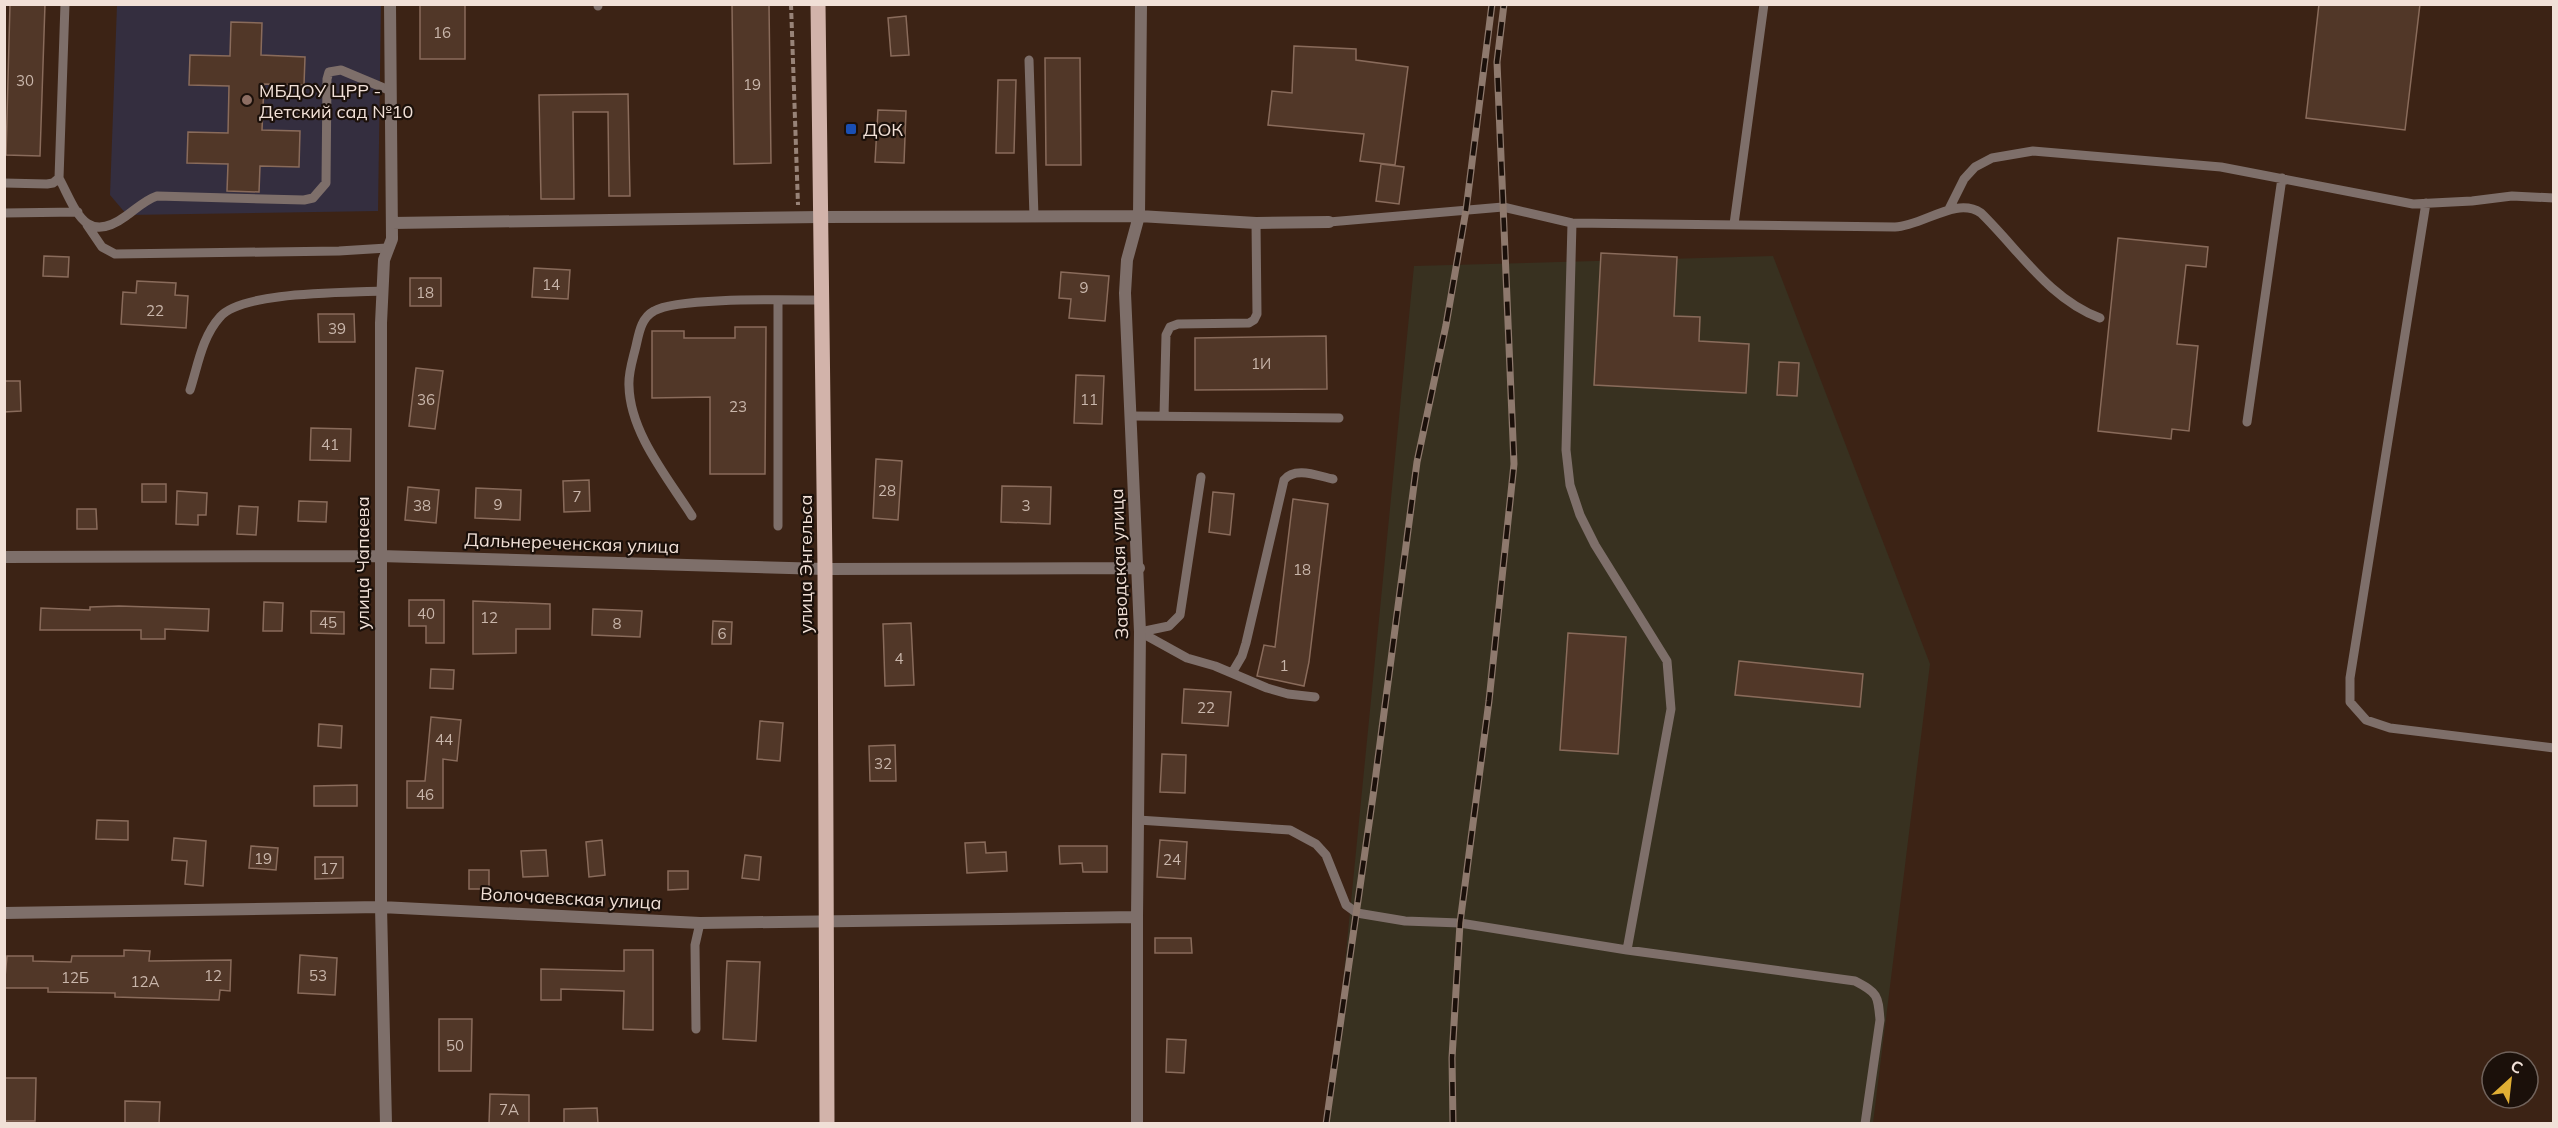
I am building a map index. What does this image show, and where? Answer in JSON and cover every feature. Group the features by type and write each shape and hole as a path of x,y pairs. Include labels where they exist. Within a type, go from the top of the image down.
{"main road":[{"name":"улица Энгельса","path":"818,4 825,568 827,1124"}],"street":[{"name":"улица Чапаева","path":"386,1124 381,907 380,556 382,291 387,248 392,238 390,4"},
{"name":"Заводская улица","path":"1137,1124 1140,632 1125,278 1127,260 1139,216 1141,4"},
{"path":"392,223 821,217 1139,216 1256,223 1329,222"},
{"name":"Дальнереченская улица","path":"4,557 380,556 825,568 1138,567"},
{"name":"Волочаевская улица","path":"4,913 381,907 700,923 1137,917"}],"lane":[{"path":"64,4 59,178 78,212 102,247 115,254 247,253 387,248"},
{"path":"1734,224 1764,4"},
{"path":"1029,60 1034,217"},
{"path":"87,225 99,229 108,228 157,196 304,200 313,198 326,183 327,79 329,72 341,70 391,91"},
{"path":"1949,209 1964,179 1975,167 1992,158 2033,151 2221,167 2405,202 2472,201 2512,196 2553,198"},
{"path":"4,183 47,184 59,178"},
{"path":"2247,422 2282,178"},
{"path":"2426,203 2350,678 2350,702 2366,720 2390,729 2553,748"},
{"path":"1329,222 1503,207 1572,223 1908,227 1949,209 1966,207 1981,213 2057,294 2082,311 2100,318"},
{"path":"4,213 78,212"},
{"path":"1164,416 1166,335 1170,327 1178,324 1249,323 1257,314 1256,223"},
{"path":"1572,223 1566,450 1570,485 1580,515 1594,545 1667,661 1670,684 1671,709 1627,950"},
{"path":"190,390 210,330 222,315 239,305 263,298 382,291"},
{"path":"692,516 640,431 631,403 628,386 644,319 653,311 664,306 821,300"},
{"path":"778,301 778,526"},
{"path":"1131,416 1340,418"},
{"path":"1232,673 1246,644 1284,480 1289,474 1296,472 1333,479"},
{"path":"1140,632 1169,626 1180,615 1201,477"},
{"path":"1140,632 1176,653 1278,691 1315,697"},
{"path":"1138,820 1290,831 1303,835 1326,855 1346,905 1357,913 1405,921 1460,923 1627,950 1856,981 1874,991 1880,1020 1865,1124"},
{"path":"696,1029 695,945 700,923"}],"path":[{"path":"791,4 799,218"}],"shaded area":[{"name":"МБДОУ ЦРР - Детский сад №10","path":"117,5 381,5 378,211 127,215 110,195"},
{"path":"1773,256 1930,664 1873,1123 1329,1124 1414,266"}],"building":[{"path":"10,4 45,4 40,156 6,155"},
{"path":"420,4 465,4 465,59 420,59"},
{"path":"732,4 769,4 771,163 734,164"},
{"path":"2319,4 2420,4 2405,130 2306,118"},
{"path":"906,16 909,55 891,56 888,18"},
{"path":"231,22 262,23 261,55 305,57 304,85 264,84 262,130 300,131 299,167 260,166 259,192 227,191 228,164 187,163 188,132 228,133 229,86 189,85 190,55 230,56"},
{"path":"1294,46 1356,49 1356,60 1408,67 1395,165 1360,161 1364,134 1268,125 1272,91 1292,93"},
{"path":"1045,58 1080,58 1081,165 1046,165"},
{"path":"998,80 1016,80 1014,153 996,153"},
{"path":"628,94 630,196 609,196 608,112 573,112 574,199 541,199 539,95"},
{"path":"878,110 906,111 904,163 875,162"},
{"path":"1381,164 1404,167 1399,204 1376,201"},
{"path":"2118,238 2208,247 2206,267 2186,265 2177,344 2198,346 2189,431 2172,429 2171,439 2098,431"},
{"path":"1601,253 1677,257 1674,316 1700,317 1699,341 1749,344 1746,393 1594,385"},
{"path":"44,256 69,257 68,277 43,276"},
{"path":"534,268 570,270 568,299 532,297"},
{"path":"1061,272 1109,276 1105,321 1069,318 1071,299 1059,298"},
{"path":"410,278 441,278 441,306 410,306"},
{"path":"137,281 176,283 175,295 188,296 186,328 121,324 123,292 136,293"},
{"path":"318,314 354,314 355,342 319,342"},
{"path":"735,327 766,327 765,474 710,474 710,397 652,398 652,331 684,331 684,338 735,338"},
{"path":"1326,336 1327,389 1195,390 1195,338"},
{"path":"1779,362 1799,363 1797,396 1777,395"},
{"path":"416,368 443,371 435,429 409,426"},
{"path":"1076,375 1104,376 1102,424 1074,423"},
{"path":"4,381 20,381 21,411 4,412"},
{"path":"311,428 351,429 350,461 310,460"},
{"path":"876,459 902,461 898,520 873,518"},
{"path":"589,480 590,511 564,512 563,481"},
{"path":"142,484 166,484 166,502 142,502"},
{"path":"1002,486 1051,487 1050,524 1001,522"},
{"path":"408,487 439,490 436,523 405,520"},
{"path":"476,488 521,490 520,520 475,518"},
{"path":"177,491 207,493 206,515 198,515 198,525 176,524"},
{"path":"1213,492 1234,494 1230,535 1209,532"},
{"path":"1293,499 1328,504 1309,662 1304,686 1257,676 1264,645 1275,647"},
{"path":"299,501 327,502 326,522 298,521"},
{"path":"239,506 258,507 256,535 237,534"},
{"path":"77,509 96,509 97,529 77,529"},
{"path":"409,600 444,600 444,643 426,643 426,626 409,626"},
{"path":"473,601 550,604 550,629 516,629 516,653 473,654"},
{"path":"264,602 283,603 282,631 263,631"},
{"path":"90,607 209,609 208,631 165,629 165,639 141,639 141,630 40,630 41,608 90,610"},
{"path":"593,609 642,611 640,637 592,635"},
{"path":"311,611 344,612 344,634 311,633"},
{"path":"713,621 732,622 731,644 712,644"},
{"path":"911,623 914,685 885,686 883,624"},
{"path":"1568,633 1626,637 1618,754 1560,750"},
{"path":"1739,661 1863,674 1860,707 1735,695"},
{"path":"431,669 454,670 453,689 430,688"},
{"path":"1184,689 1231,692 1228,726 1182,723"},
{"path":"431,717 461,720 457,761 443,759 443,808 407,808 407,781 425,781"},
{"path":"760,721 783,723 780,761 757,759"},
{"path":"319,724 342,726 341,748 318,746"},
{"path":"895,745 896,781 870,781 869,746"},
{"path":"1162,754 1186,755 1185,793 1160,792"},
{"path":"357,785 357,806 314,806 314,786"},
{"path":"97,820 128,821 128,840 96,839"},
{"path":"174,838 206,841 203,886 185,884 187,861 172,860"},
{"path":"602,840 605,875 589,877 586,842"},
{"path":"1160,840 1187,842 1185,879 1157,877"},
{"path":"985,842 986,853 1006,852 1007,871 967,873 965,843"},
{"path":"251,846 278,848 276,870 249,868"},
{"path":"1059,846 1107,846 1107,872 1083,872 1082,863 1060,864"},
{"path":"546,850 548,876 523,877 521,851"},
{"path":"745,855 761,857 759,880 742,878"},
{"path":"315,857 343,857 343,878 315,879"},
{"path":"469,870 489,870 489,889 469,889"},
{"path":"668,871 688,871 688,889 668,890"},
{"path":"1155,938 1191,938 1192,953 1155,953"},
{"path":"124,950 150,951 149,961 231,960 230,991 220,990 219,1000 115,997 115,993 48,992 48,988 4,988 7,956 33,956 33,961 71,962 72,956 124,956"},
{"path":"624,950 653,950 653,1030 623,1029 624,991 561,989 561,1000 541,1000 541,969 624,971"},
{"path":"300,955 337,958 335,995 298,993"},
{"path":"727,961 760,962 756,1041 723,1039"},
{"path":"439,1019 472,1019 471,1071 439,1071"},
{"path":"1167,1039 1186,1040 1184,1073 1166,1072"},
{"path":"4,1078 36,1078 35,1121 4,1121"},
{"path":"490,1094 529,1095 529,1124 489,1124"},
{"path":"125,1101 160,1102 159,1124 125,1124"},
{"path":"597,1108 598,1124 564,1124 564,1109"}],"railway":[{"path":"1326,1124 1374,789 1417,462 1446,325 1466,210 1492,4"},
{"path":"1453,1124 1452,1058 1460,923 1489,701 1514,464 1497,62 1504,4"}],"place":[{"name":"МБДОУ ЦРР - Детский сад №10","path":"247,100"},
{"name":"ДОК","path":"851,129"}]}
